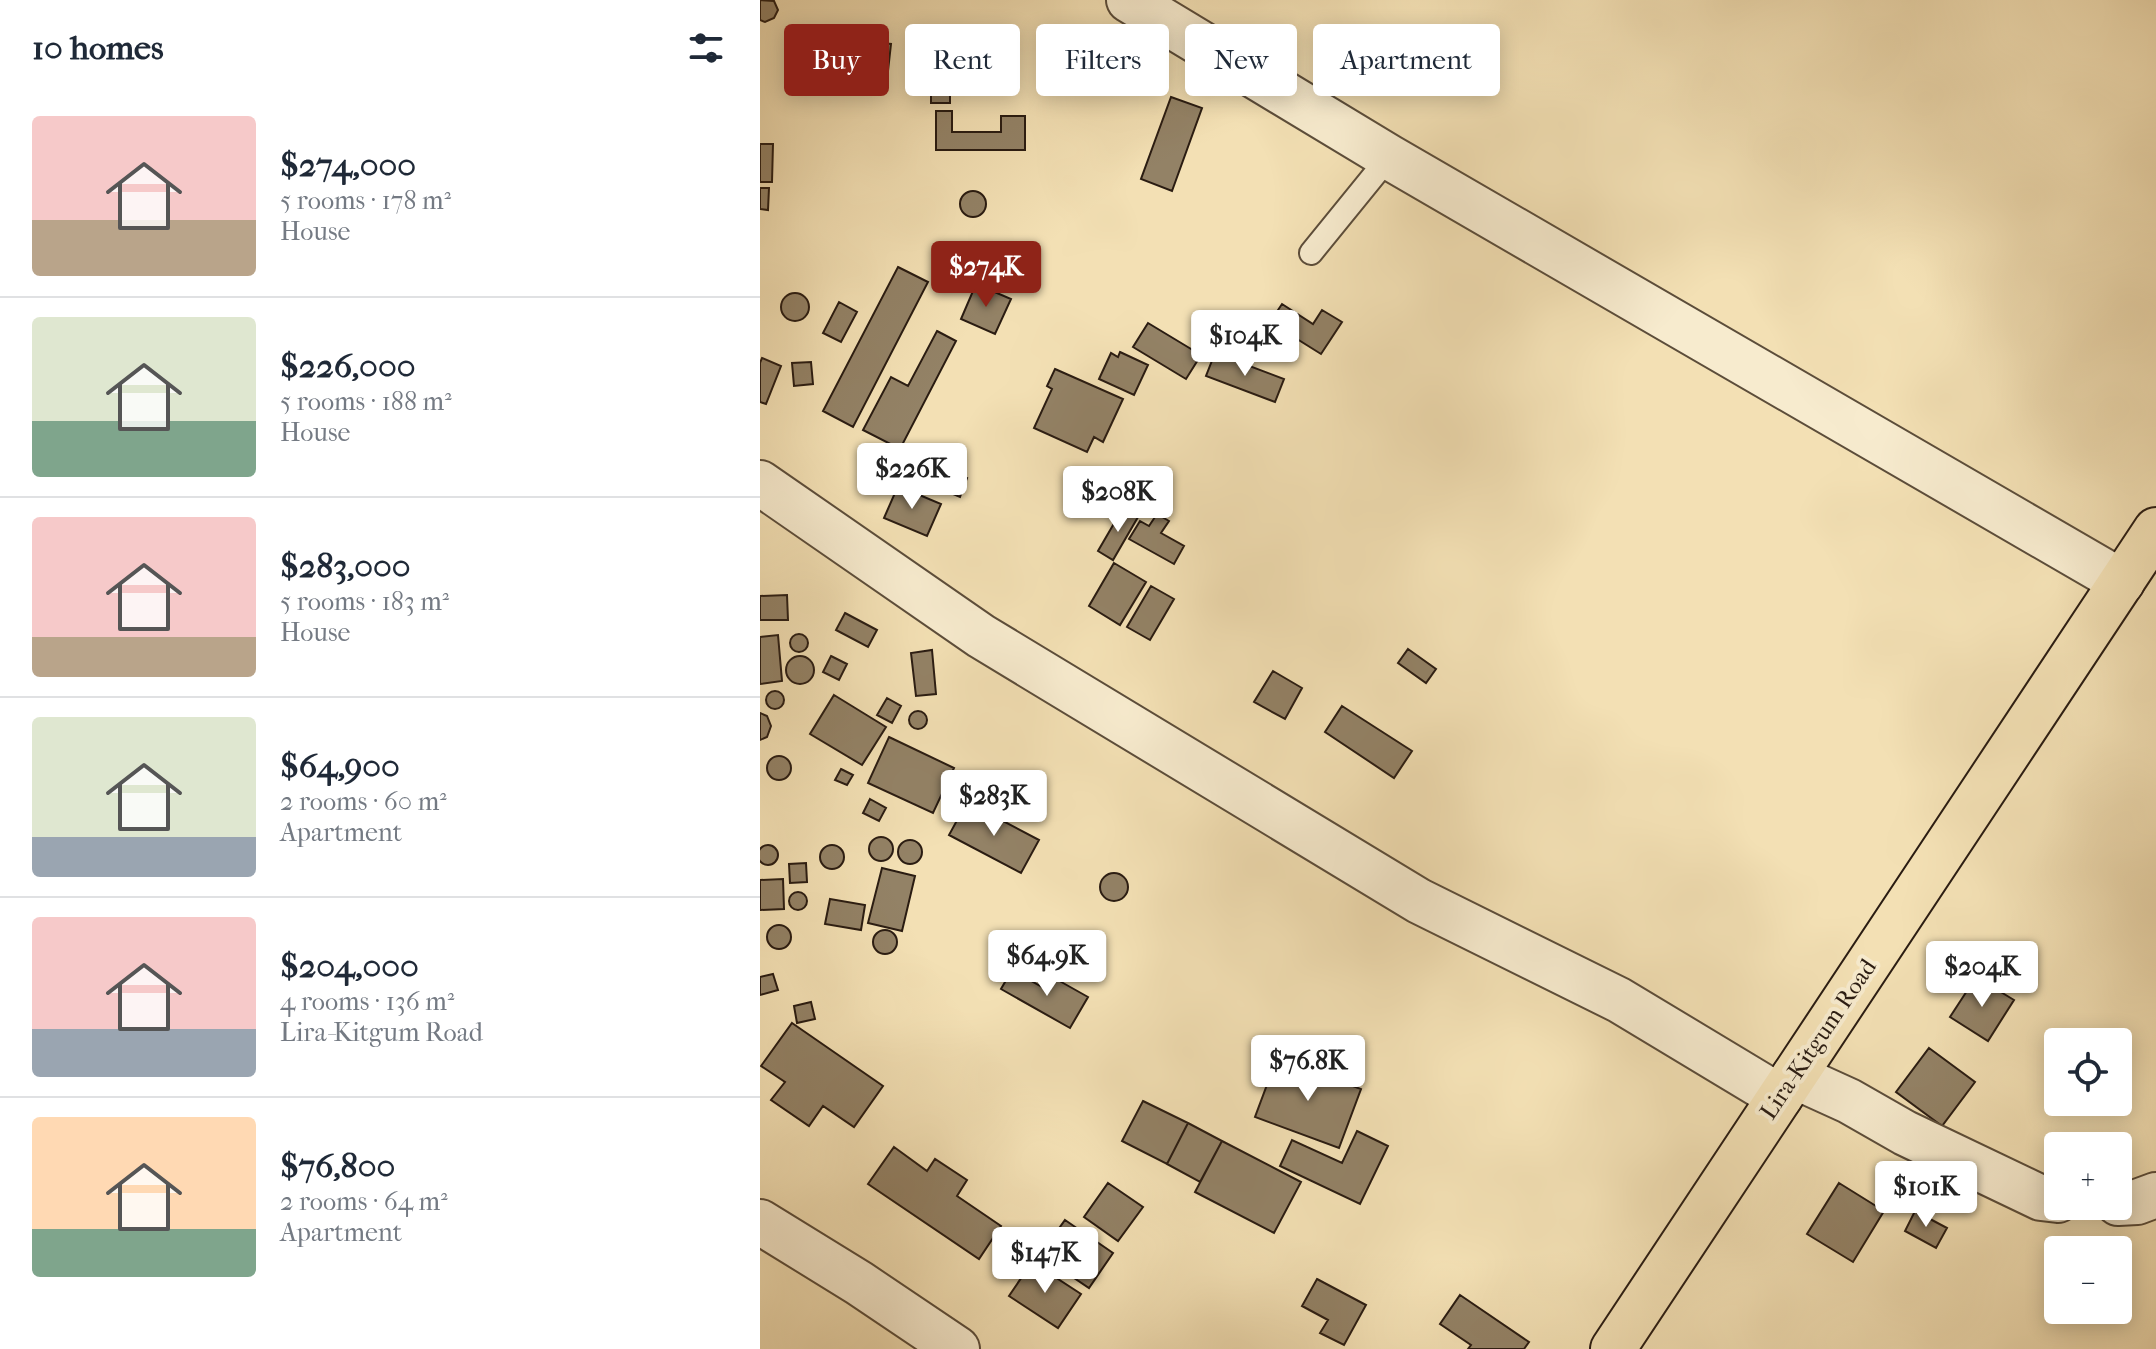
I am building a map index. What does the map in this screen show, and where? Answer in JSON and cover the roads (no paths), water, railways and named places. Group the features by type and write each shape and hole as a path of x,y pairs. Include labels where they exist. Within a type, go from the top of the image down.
{"main road":[{"name":"Lira-Kitgum Road","path":"1613,1349 2156,530"}],"street":[{"path":"1129,0 1389,157 2122,582"},
{"path":"760,483 981,636 1406,894 1787,1086 1849,1101 1905,1133 2044,1198"},
{"path":"2132,1202 2156,1195"},
{"path":"760,1222 957,1349"}],"lane":[{"path":"1311,253 1389,157"}]}
